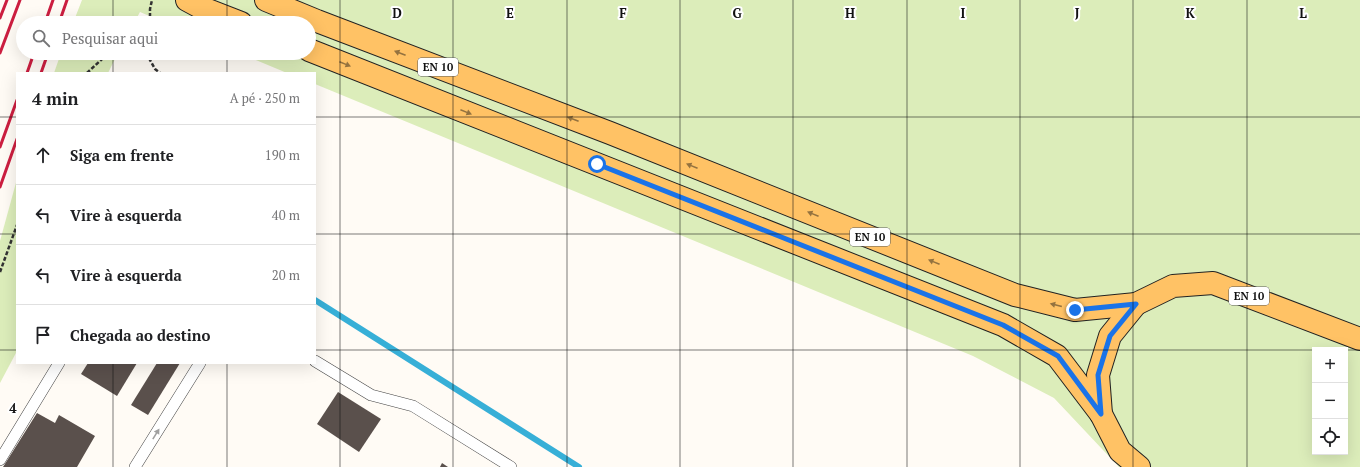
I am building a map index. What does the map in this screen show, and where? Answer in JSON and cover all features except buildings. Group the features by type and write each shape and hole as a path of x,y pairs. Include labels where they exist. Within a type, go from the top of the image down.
{"main road":[{"path":"187,0 223,16"},
{"name":"EN 10","path":"266,0 305,16"},
{"name":"EN 10","path":"316,21 610,133 1015,295 1075,310 1136,304 1173,286 1213,283 1360,339"},
{"name":"EN 10","path":"316,53 1003,325 1058,356 1101,414 1120,451 1139,467"},
{"name":"EN 10","path":"1101,414 1098,375 1108,342 1110,336 1136,304"}],"lane":[{"path":"316,362 371,395 413,406 511,467"},
{"path":"0,460 58,364"},
{"path":"135,467 199,364"}],"path":[{"path":"150,16 152,0"},
{"path":"88,72 101,60"},
{"path":"150,60 159,72"},
{"path":"0,272 16,228"}],"green space":[{"path":"82,0 1360,0 1360,467 1119,467 1054,398 973,356 316,84 316,72 285,72 256,60 316,60 316,16 149,16 140,12 138,16 76,16"},
{"path":"59,60 114,60 108,72 54,72"},
{"path":"16,183 16,353 0,383 0,241"}],"waterway":[{"path":"316,301 579,467"}],"railway":[{"path":"0,18 7,0"},
{"path":"0,53 20,0"},
{"path":"47,16 53,0"},
{"path":"61,16 67,0"},
{"path":"27,72 32,60"},
{"path":"41,72 46,60"},
{"path":"0,147 16,103"},
{"path":"0,187 16,142"}],"route":[{"path":"597,164 1003,325 1058,356 1101,414 1098,375 1110,336 1136,304 1075,310"}]}
